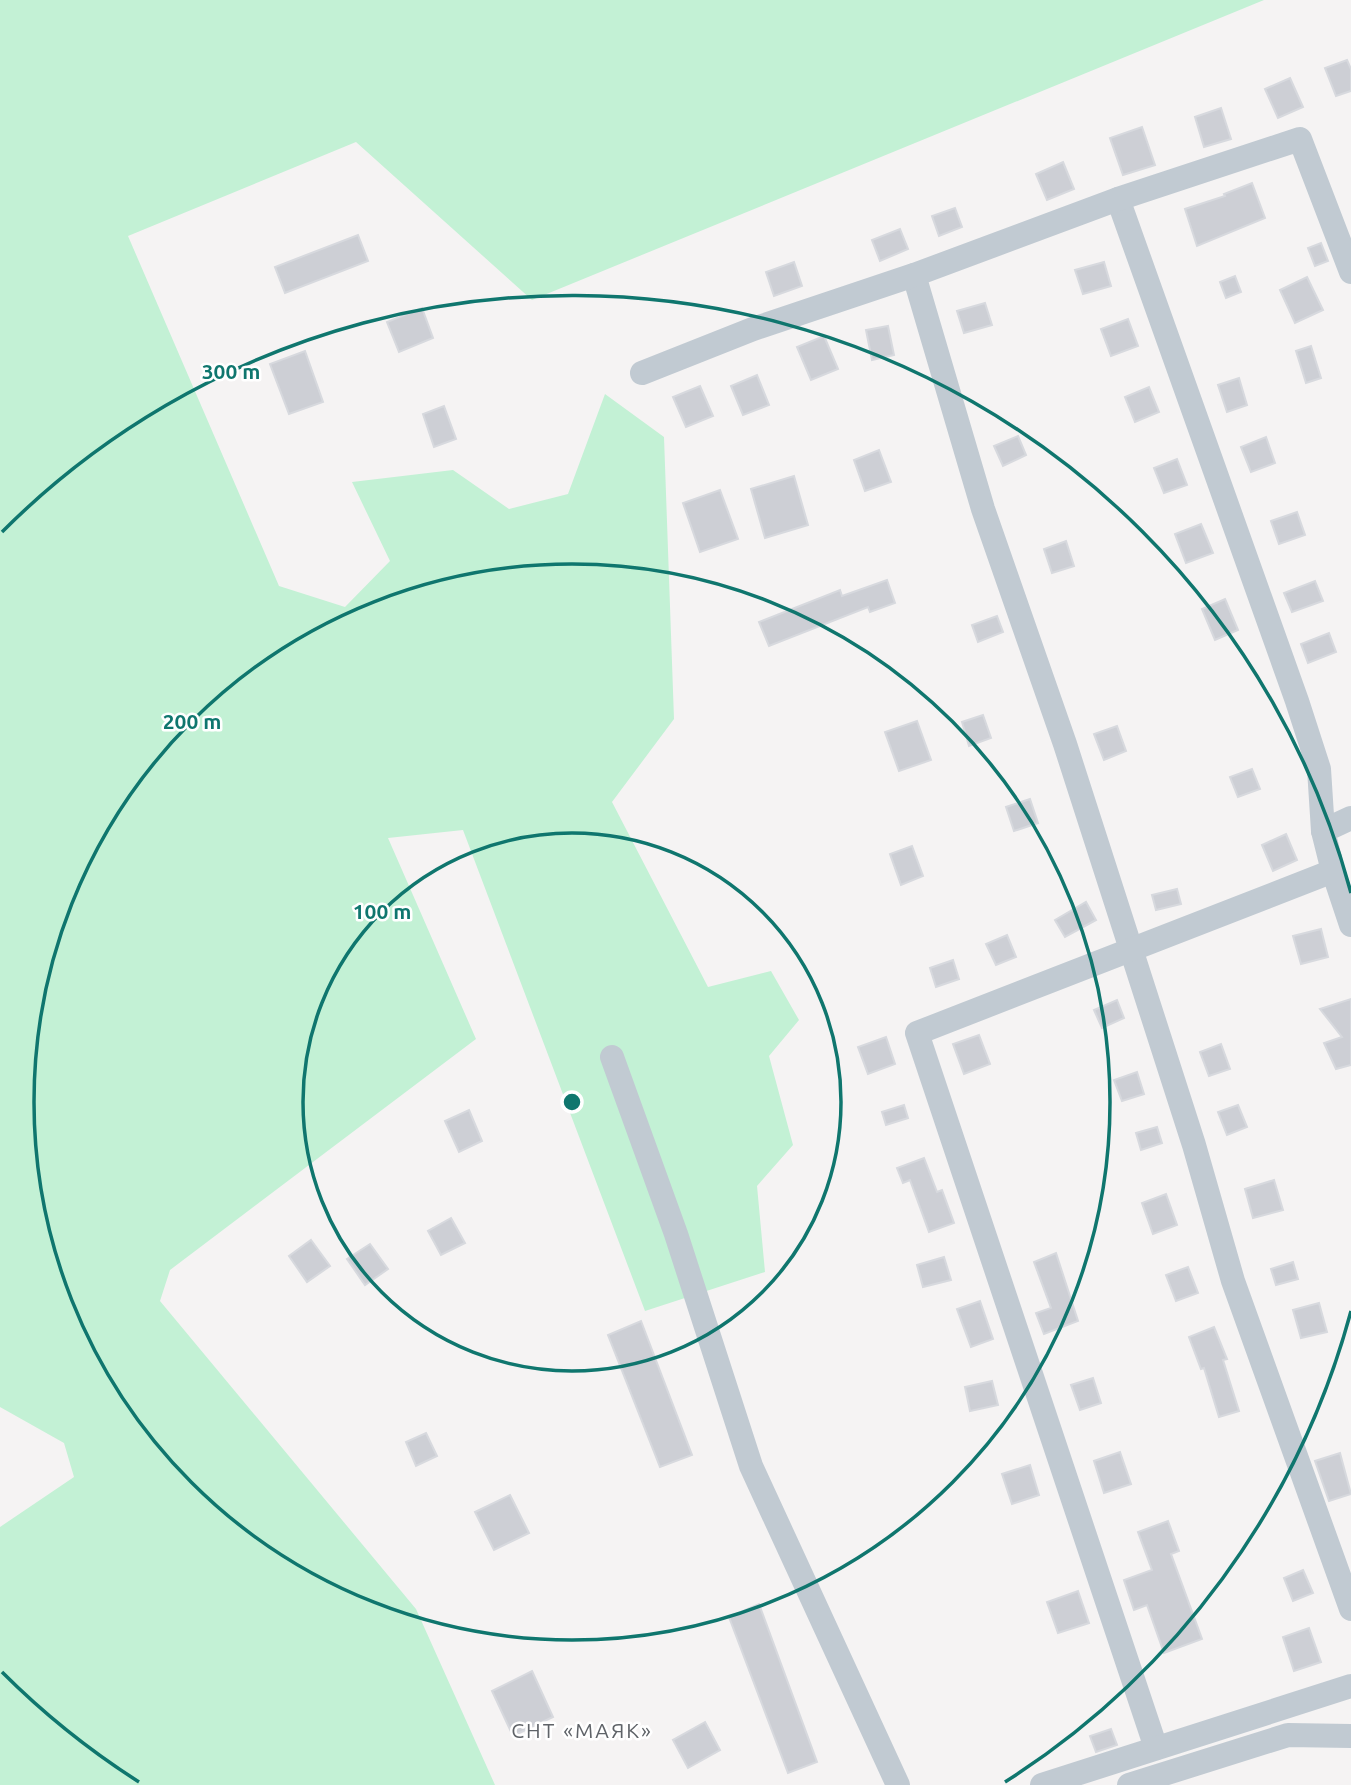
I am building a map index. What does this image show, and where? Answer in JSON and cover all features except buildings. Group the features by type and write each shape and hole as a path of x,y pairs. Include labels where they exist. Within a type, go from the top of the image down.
{"street":[{"path":"642,373 753,329 914,275 1118,199 1300,139 1351,272"},
{"path":"1118,199 1319,769 1323,831 1332,871 1351,925"},
{"path":"914,275 983,509 1065,744 1132,949 1233,1281 1351,1609"},
{"path":"1323,831 1351,818"},
{"path":"1156,1748 917,1033 1332,871"},
{"path":"612,1057 676,1234 751,1466 898,1785"},
{"path":"1042,1785 1351,1686"},
{"path":"1129,1785 1288,1735 1351,1736"}],"green space":[{"path":"0,0 1264,0 532,300 356,142 128,236 279,586 345,607 390,561 352,482 453,470 509,509 568,494 605,394 664,437 674,719 612,802 708,987 771,971 799,1020 769,1056 793,1145 757,1186 765,1272 645,1311 463,830 388,838 476,1039 170,1270 160,1301 416,1609 495,1785 0,1785 0,1527 74,1477 64,1443 0,1407"}],"district":[{"name":"СНТ «МАЯК»","path":"582,1731"}]}
